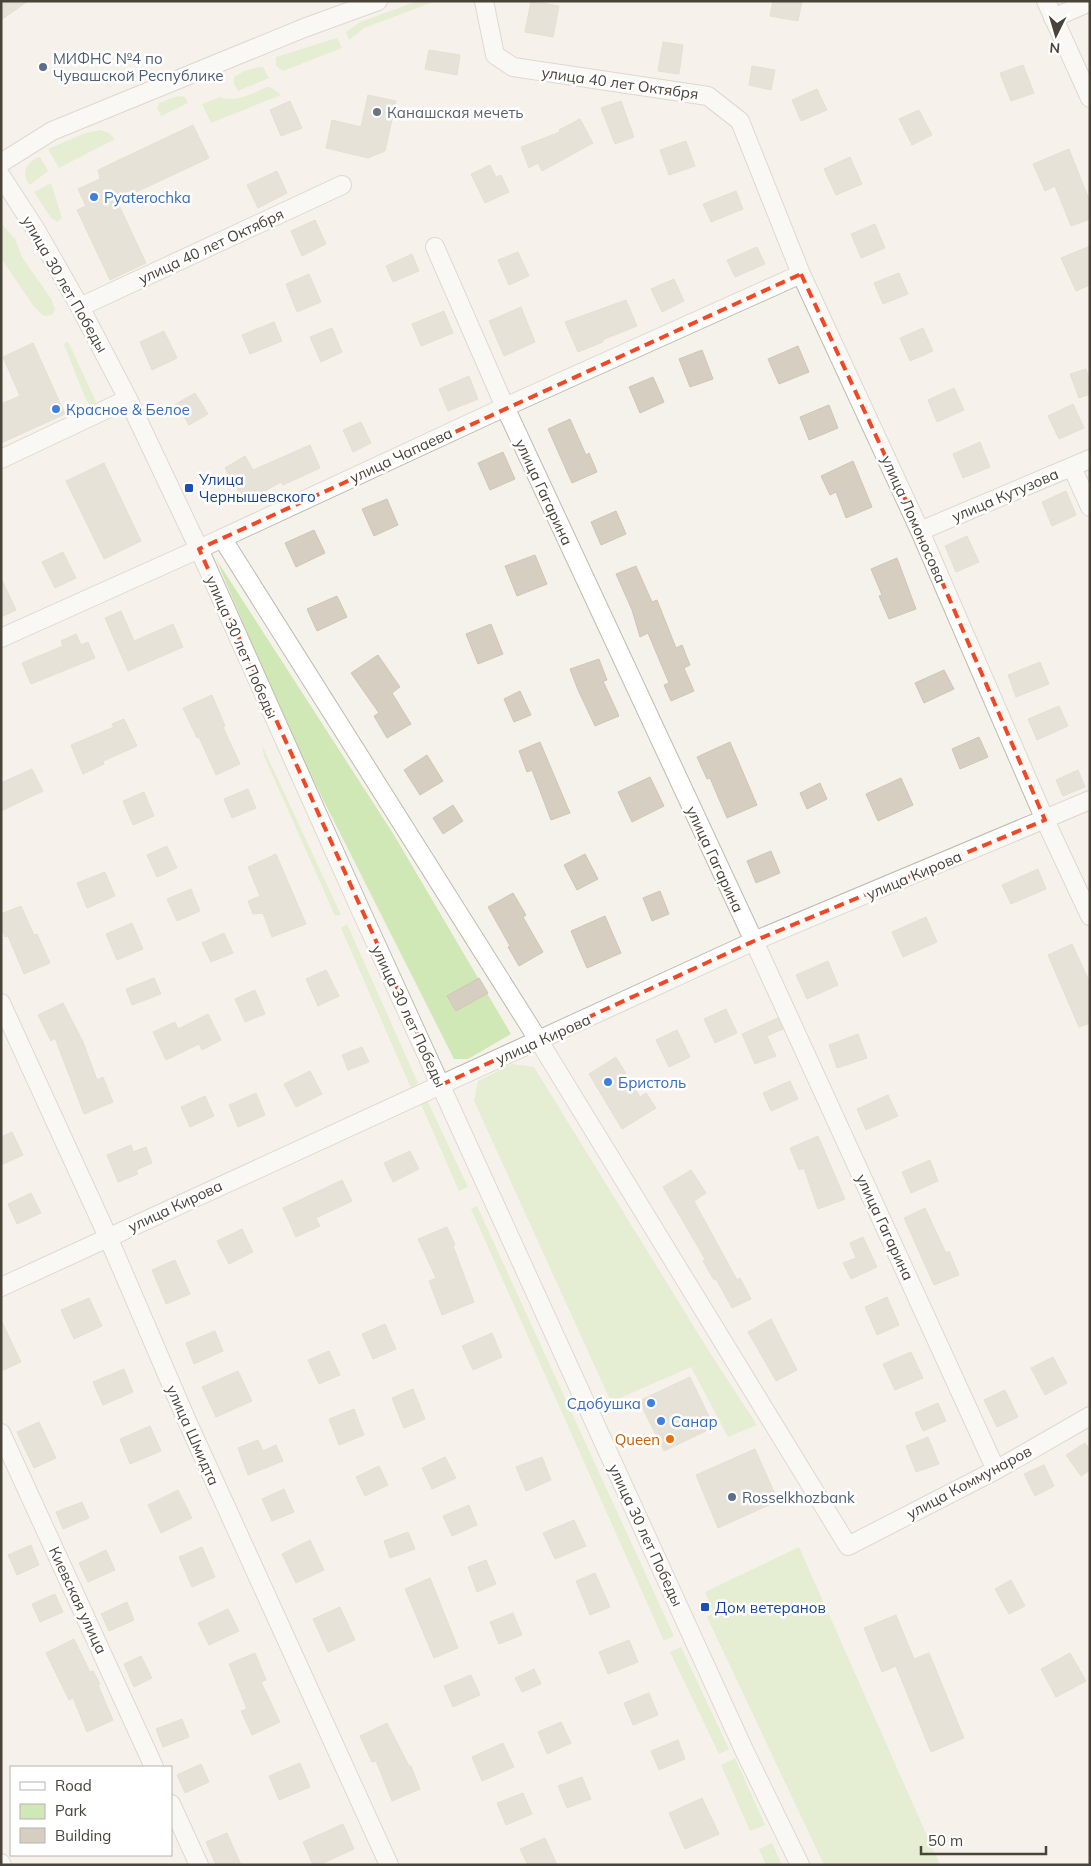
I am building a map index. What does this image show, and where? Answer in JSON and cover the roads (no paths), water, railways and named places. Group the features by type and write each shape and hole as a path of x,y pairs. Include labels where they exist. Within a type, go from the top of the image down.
{"street":[{"path":"1,163 52,131 304,28 378,1"},
{"name":"улица 40 лет Октября","path":"484,1 495,55 513,67 708,96 740,121"},
{"path":"1046,1 1090,98"},
{"path":"1053,18 1090,2"},
{"name":"улица Ломоносова","path":"740,121 801,274 920,531 1044,820 1090,916"},
{"name":"улица 30 лет Победы","path":"1,176 36,230 80,306 128,399 199,549 353,893 744,1750 800,1865"},
{"name":"улица 40 лет Октября","path":"80,306 342,185"},
{"name":"улица Гагарина","path":"435,247 505,407 754,941 996,1470"},
{"name":"улица Чапаева","path":"1,638 199,549 505,407 801,274"},
{"path":"1,459 128,399"},
{"name":"улица Кутузова","path":"920,531 1090,459"},
{"path":"1072,467 1090,508"},
{"name":"улица 30 лет Победы","path":"222,538 539,1042 848,1546"},
{"name":"улица Кирова","path":"1,1287 539,1042 754,941 1090,800"},
{"name":"улица Шмидта","path":"1,1003 108,1237 187,1421 389,1865"},
{"name":"улица Коммунаров","path":"848,1546 996,1470 1090,1416"},
{"name":"Киевская улица","path":"1,1434 154,1766"},
{"path":"172,1806 199,1865"}],"place":[{"name":"МИФНС №4 по Чувашской Республике","path":"43,67"},
{"name":"Канашская мечеть","path":"377,112"},
{"name":"Pyaterochka","path":"94,197"},
{"name":"Красное & Белое","path":"56,409"},
{"name":"Улица Чернышевского","path":"189,488"},
{"name":"Бристоль","path":"608,1082"},
{"name":"Сдобушка","path":"651,1403"},
{"name":"Санар","path":"661,1421"},
{"name":"Queen","path":"670,1439"},
{"name":"Rosselkhozbank","path":"732,1497"},
{"name":"Дом ветеранов","path":"705,1607"}]}
